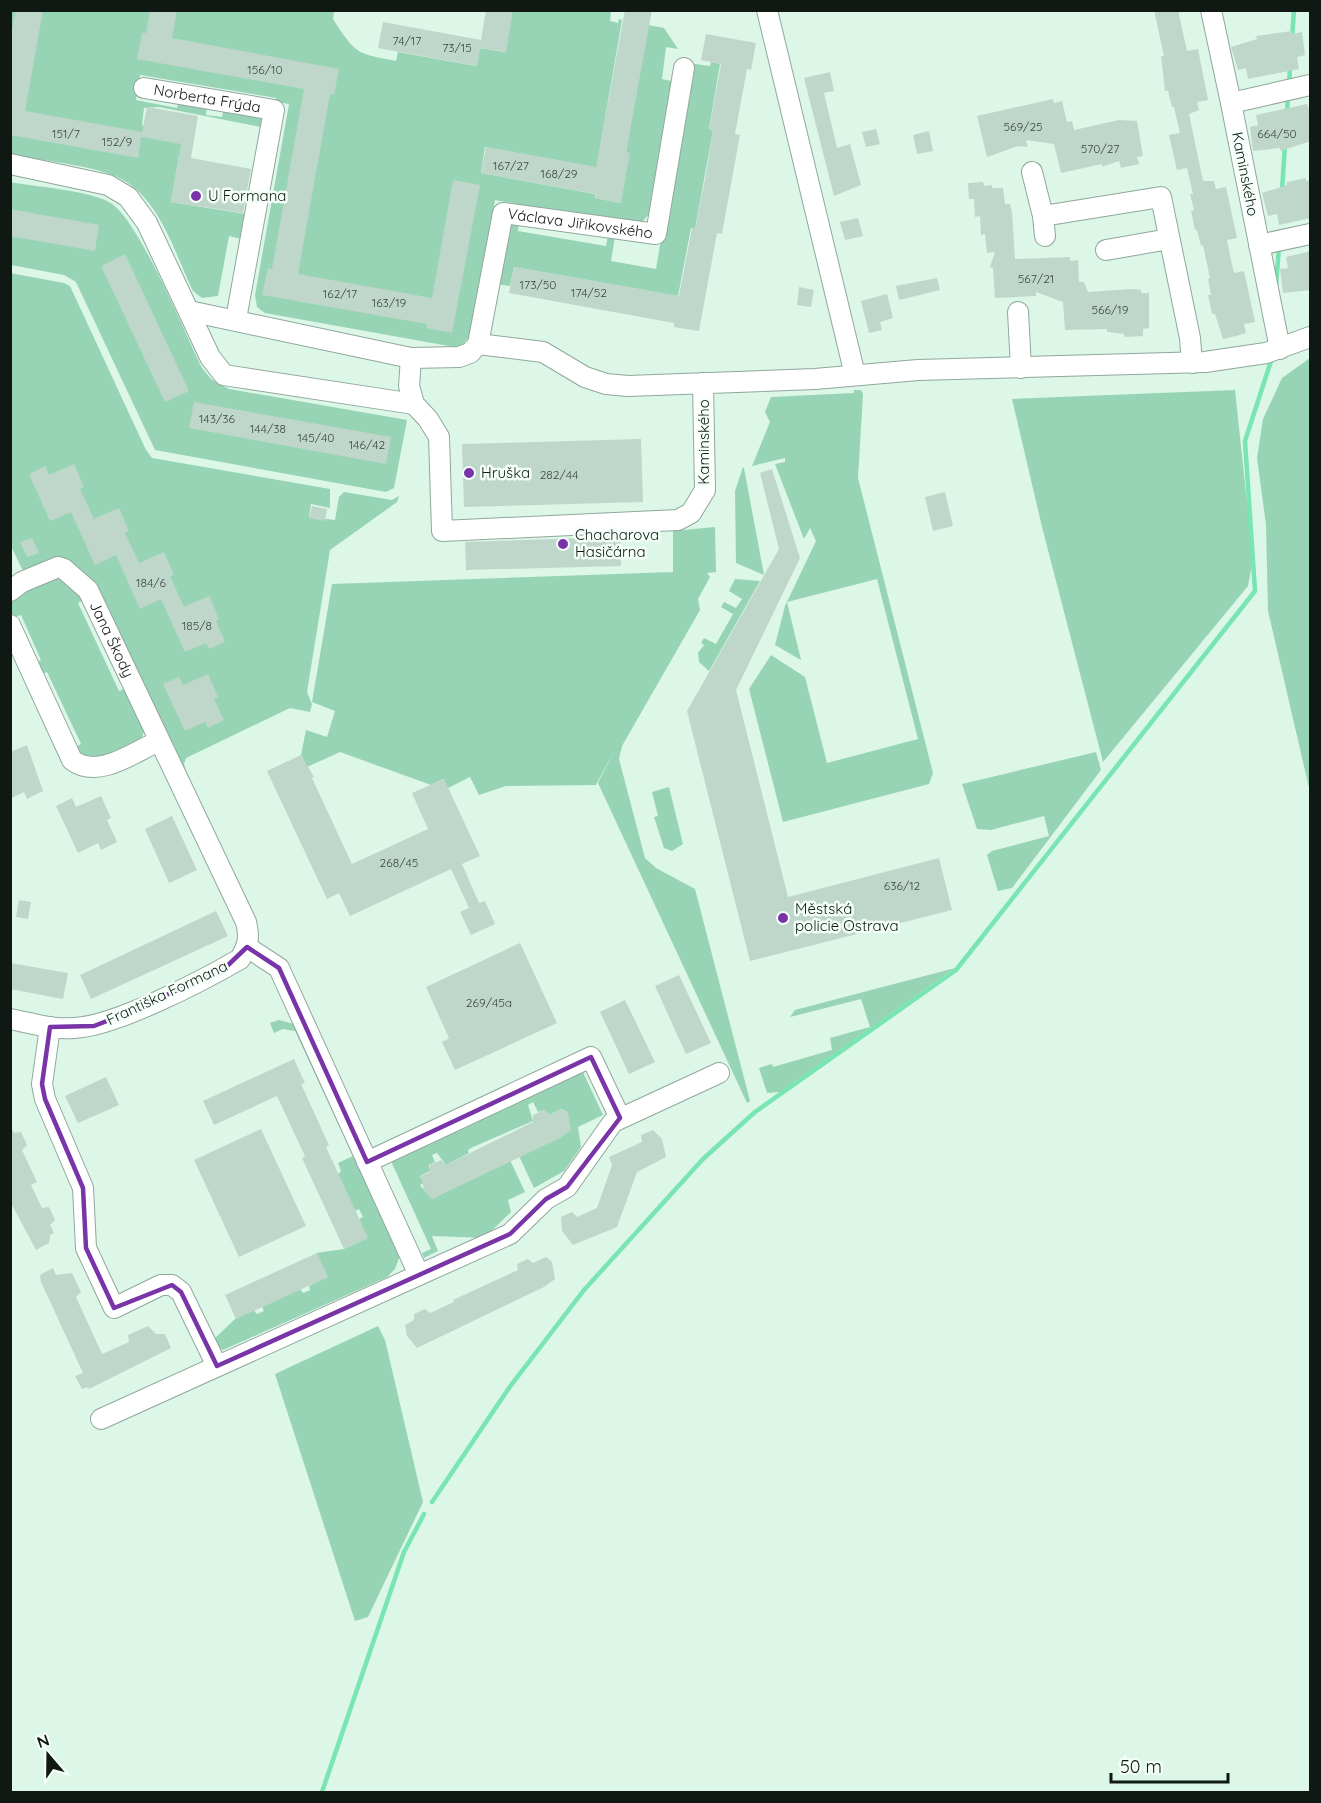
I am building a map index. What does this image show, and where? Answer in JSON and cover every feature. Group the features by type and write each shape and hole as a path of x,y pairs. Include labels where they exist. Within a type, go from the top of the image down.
{"street":[{"path":"767,10 855,375"},
{"name":"Kaminského","path":"1211,10 1280,349"},
{"name":"Václava Jiřikovského","path":"478,344 503,213 656,234 684,68"},
{"path":"1231,103 1311,85"},
{"name":"Norberta Frýda","path":"144,88 274,110 236,319"},
{"path":"10,164 108,185 128,198 147,223 210,357 224,375 414,404 409,386 411,358"},
{"path":"1032,172 1044,216 1045,236"},
{"path":"1044,216 1161,197 1190,338 1192,363"},
{"path":"1259,245 1311,234"},
{"path":"1106,250 1169,239"},
{"path":"189,311 236,319 411,358 459,357 470,353 478,344 543,352 585,376 606,384 628,386 703,383"},
{"path":"1018,312 1021,368"},
{"name":"Kaminského","path":"414,404 428,419 439,437 442,531 678,520 691,513 705,490 703,383 896,371 1192,363 1280,349 1311,338"},
{"name":"Jana Škody","path":"16,581 58,567 64,569 88,590 246,922 249,935 247,948"},
{"path":"10,625 72,760 98,768 159,741"},
{"path":"247,948 279,968 419,1275"},
{"name":"Františka Formana","path":"10,1019 50,1027 94,1026 225,968 240,959 247,948"},
{"path":"50,1027 42,1084 45,1099 83,1188 86,1208 86,1248 114,1308 161,1285 172,1285 181,1292 217,1366"},
{"path":"367,1162 591,1057 620,1118"},
{"path":"101,1419 510,1234 546,1199 567,1187 609,1127 620,1118 719,1073"}],"highlighted area":[{"path":"247,947 279,968 367,1162 591,1057 620,1118 567,1187 546,1199 510,1234 217,1366 181,1292 172,1285 114,1308 86,1248 83,1188 45,1099 42,1084 50,1027 94,1026 125,1014 225,968"}],"green space":[{"path":"10,11 334,11 333,19 352,46 364,53 396,61 398,52 476,66 479,48 505,52 512,11 611,11 610,21 618,23 619,19 622,20 600,147 600,168 485,147 481,173 595,194 595,198 621,203 626,152 648,25 664,28 678,49 666,47 662,79 676,82 651,212 642,222 627,224 495,200 471,334 460,348 265,313 257,307 255,295 289,104 276,102 276,98 140,75 136,100 177,108 179,100 207,105 206,115 222,117 224,108 263,117 266,128 159,107 144,108 142,125 190,145 179,156 171,202 246,214 245,240 229,236 218,296 202,298 193,291 172,242 154,210 130,185 115,176 91,168 11,155"},
{"path":"711,62 720,64 709,129 713,130 695,229 691,228 678,296 514,267 510,286 495,284 510,224 519,221 518,231 606,246 608,235 615,236 611,261 656,269 687,63 710,66"},
{"path":"10,182 88,195 109,202 121,212 147,252 202,368 211,379 229,389 407,420 394,488 386,492 155,450 76,282 64,275 11,265"},
{"path":"10,273 70,286 146,450 152,458 330,489 330,508 311,504 309,517 335,520 339,497 344,492 392,500 399,496 397,502 330,550 307,692 312,704 310,712 290,708 186,758 184,764 186,770 182,772 62,558 32,572 22,569 10,544"},
{"path":"1310,358 1310,792 1268,611 1266,525 1257,458 1263,419 1282,378"},
{"path":"854,390 861,390 863,394 858,478 933,773 929,784 783,822 749,689 771,655 805,677 827,763 918,739 877,579 787,602 801,660 775,645 785,606 816,541 810,528 804,539 775,464 785,462 785,458 752,466 770,422 765,412 771,397 854,393"},
{"path":"1235,390 1253,559 1248,586 1103,762 1042,527 1012,399"},
{"path":"743,467 764,575 736,563 735,491"},
{"path":"715,527 716,572 707,573 710,577 698,599 700,610 622,746 619,759 645,858 656,868 695,889 750,1101 747,1103 598,783 614,751 596,785 506,786 479,795 470,777 448,788 443,779 431,785 340,752 307,767 301,755 306,730 327,737 335,711 312,702 332,584 673,572 673,531"},
{"path":"56,574 87,598 78,603 119,691 129,687 145,729 141,740 95,763 72,749 81,744 47,672 37,676 32,665 41,660 21,615 10,618 10,602 14,596"},
{"path":"735,579 760,581 709,671 699,662 698,653 704,645 701,643 704,638 716,644 733,614 721,607 724,602 736,608 742,599 729,591"},
{"path":"1096,752 1101,770 1012,888 998,891 987,855 992,851 1049,836 1044,816 991,830 977,829 962,784"},
{"path":"669,787 683,844 672,851 664,848 654,817 658,816 652,792"},
{"path":"955,968 780,1092 767,1093 759,1068 772,1064 773,1067 832,1050 830,1038 870,1027 861,999 790,1017 795,1010"},
{"path":"279,1020 294,1024 400,1255 395,1269 387,1277 223,1350 212,1341 235,1319 254,1310 257,1314 264,1311 262,1307 300,1289 303,1293 310,1290 309,1286 327,1277 316,1253 344,1249 367,1238 359,1219 363,1217 359,1209 355,1211 338,1174 341,1171 338,1163 353,1156 295,1031 283,1029 274,1033 270,1023"},
{"path":"582,1070 603,1115 578,1127 581,1147 564,1171 534,1188 519,1156 566,1111 561,1109 549,1115 544,1110 538,1112 533,1102 528,1105 533,1121 473,1147 468,1150 469,1153 446,1165 437,1153 432,1155 435,1162 429,1165 430,1171 420,1176 424,1183 420,1185 432,1199 510,1160 525,1192 508,1200 511,1212 484,1238 432,1236 438,1251 424,1258 422,1253 431,1249 390,1159"},
{"path":"378,1326 385,1340 423,1502 368,1617 355,1621 275,1374"}],"building":[{"path":"16,10 43,10 25,111 142,132 147,107 198,116 191,158 251,169 243,213 171,202 181,144 141,137 138,158 10,135 10,39"},
{"path":"150,10 177,10 172,38 339,69 334,95 330,94 298,274 432,298 453,180 480,185 452,333 426,328 427,324 262,295 268,268 272,269 304,89 137,59 142,33 146,33"},
{"path":"486,10 513,10 506,52 480,48 477,66 378,48 383,22 481,40"},
{"path":"625,10 652,10 626,152 630,153 621,203 595,198 596,194 481,173 486,147 596,167"},
{"path":"1154,10 1178,10 1187,51 1198,49 1208,100 1197,102 1199,110 1189,114 1203,181 1214,181 1216,189 1226,187 1237,238 1227,240 1231,260 1234,273 1244,271 1255,322 1244,324 1246,333 1223,339 1215,314 1212,314 1208,295 1211,295 1208,279 1210,278 1203,245 1201,246 1197,230 1195,230 1191,211 1194,210 1190,194 1193,194 1187,168 1177,170 1169,135 1180,133 1174,107 1172,107 1168,91 1165,91 1161,56 1164,56"},
{"path":"1292,31 1292,34 1302,32 1305,55 1297,57 1299,69 1248,79 1246,68 1238,70 1231,47 1257,39 1256,36"},
{"path":"706,34 756,43 751,70 747,69 735,134 740,135 722,234 717,233 699,331 674,327 674,323 509,293 514,267 679,296 692,228 695,229 705,179 713,130 709,130 721,64 701,60"},
{"path":"830,72 834,91 824,93 837,148 850,144 861,185 834,196 804,78"},
{"path":"1053,99 1054,103 1062,101 1067,122 1072,121 1074,130 1119,120 1137,121 1143,156 1137,157 1139,164 1121,168 1119,161 1102,167 1102,164 1061,173 1054,144 1026,140 1028,147 1018,146 987,157 977,116"},
{"path":"1307,104 1311,114 1311,141 1280,151 1280,148 1253,151 1250,127 1258,125 1256,115"},
{"path":"876,129 880,144 866,147 862,132"},
{"path":"929,131 933,151 917,154 913,135"},
{"path":"1306,178 1306,181 1311,180 1311,218 1279,225 1277,214 1268,216 1262,193 1287,185 1287,182"},
{"path":"983,182 984,186 992,185 992,188 1003,188 1005,204 1010,204 1015,259 1070,257 1070,261 1078,260 1079,282 1084,282 1088,292 1132,289 1141,290 1141,293 1149,293 1149,328 1143,329 1143,336 1125,337 1124,334 1107,332 1107,329 1065,330 1063,302 1036,292 1036,296 995,298 993,268 990,267 995,252 987,253 985,234 981,235 980,216 975,217 974,199 969,199 968,183"},
{"path":"10,209 99,225 95,251 10,236"},
{"path":"858,218 863,236 845,240 840,222"},
{"path":"1311,251 1311,290 1283,293 1280,269 1288,268 1286,257"},
{"path":"125,254 189,391 165,402 101,266"},
{"path":"937,278 940,290 899,300 896,286"},
{"path":"799,287 814,290 811,307 797,305"},
{"path":"887,294 893,318 880,322 882,330 869,333 861,301"},
{"path":"194,402 391,437 386,464 189,428"},
{"path":"641,439 643,502 464,507 462,444"},
{"path":"74,464 84,487 80,489 94,519 119,508 129,531 125,533 139,563 164,552 174,575 170,576 184,607 209,596 219,619 216,621 225,642 209,649 206,643 185,652 161,599 140,609 116,555 95,565 71,512 50,521 29,474 45,466 49,475"},
{"path":"772,469 800,558 736,690 788,897 939,858 952,910 750,961 687,711 779,549 760,473"},
{"path":"945,492 953,526 933,531 925,497"},
{"path":"312,506 327,509 325,521 309,518"},
{"path":"620,537 621,566 466,570 465,542"},
{"path":"32,538 39,553 27,557 20,542"},
{"path":"208,674 218,697 214,699 224,720 208,728 205,722 185,731 163,684 179,677 183,685"},
{"path":"27,745 43,791 27,799 24,792 10,799 10,752"},
{"path":"301,755 314,777 312,778 352,864 428,829 412,793 444,779 480,856 462,864 479,903 485,901 495,924 471,935 460,912 469,908 451,869 350,916 339,893 327,899 267,771"},
{"path":"101,796 111,818 107,820 117,842 101,850 98,843 78,853 56,806 72,798 76,807"},
{"path":"172,816 197,870 169,883 145,829"},
{"path":"19,900 31,902 28,919 16,917"},
{"path":"216,911 228,936 91,999 80,975"},
{"path":"520,943 557,1023 455,1070 442,1042 449,1038 426,987"},
{"path":"10,963 68,973 63,999 10,989"},
{"path":"679,975 711,1043 686,1054 655,986"},
{"path":"625,1000 655,1062 629,1074 600,1012"},
{"path":"294,1059 305,1083 301,1084 329,1145 326,1147 368,1238 344,1249 302,1158 305,1156 277,1096 214,1125 203,1101"},
{"path":"106,1077 119,1105 78,1123 65,1096"},
{"path":"561,1109 568,1112 571,1130 560,1138 432,1199 424,1190 421,1176 430,1172 430,1165 441,1160 446,1165 533,1122 533,1115 544,1110 549,1115"},
{"path":"10,1125 14,1133 21,1132 27,1145 22,1150 37,1182 31,1185 42,1208 49,1207 55,1220 50,1225 54,1233 50,1235 49,1243 36,1250 10,1201"},
{"path":"261,1129 306,1226 239,1257 194,1160"},
{"path":"653,1130 662,1139 666,1157 637,1172 617,1227 573,1245 562,1231 561,1217 572,1212 577,1217 597,1208 612,1165 609,1157 642,1142 641,1135"},
{"path":"317,1253 328,1277 236,1319 225,1295"},
{"path":"546,1257 552,1262 555,1279 544,1287 417,1348 407,1336 405,1325 414,1320 414,1314 425,1309 430,1313 518,1270 517,1264 528,1259 533,1263"},
{"path":"53,1268 56,1275 72,1273 81,1292 76,1297 102,1354 129,1342 128,1335 148,1326 156,1334 165,1334 171,1348 89,1389 88,1387 82,1389 75,1376 83,1373 41,1282 40,1275"}],"waterway":[{"path":"1292,38 1294,10"},
{"path":"1289,86 1290,67"},
{"path":"1287,113 1288,94"},
{"path":"1282,190 1285,145"},
{"path":"1276,286 1279,247"},
{"path":"432,1502 509,1388 584,1290 703,1159 755,1112 956,970 1255,591 1245,441 1272,358"},
{"path":"322,1792 404,1552 424,1514"}],"place":[{"name":"U Formana","path":"196,196"},
{"name":"Hruška","path":"469,473"},
{"name":"Chacharova Hasičárna","path":"563,544"},
{"name":"Městská policie Ostrava","path":"783,918"}]}
